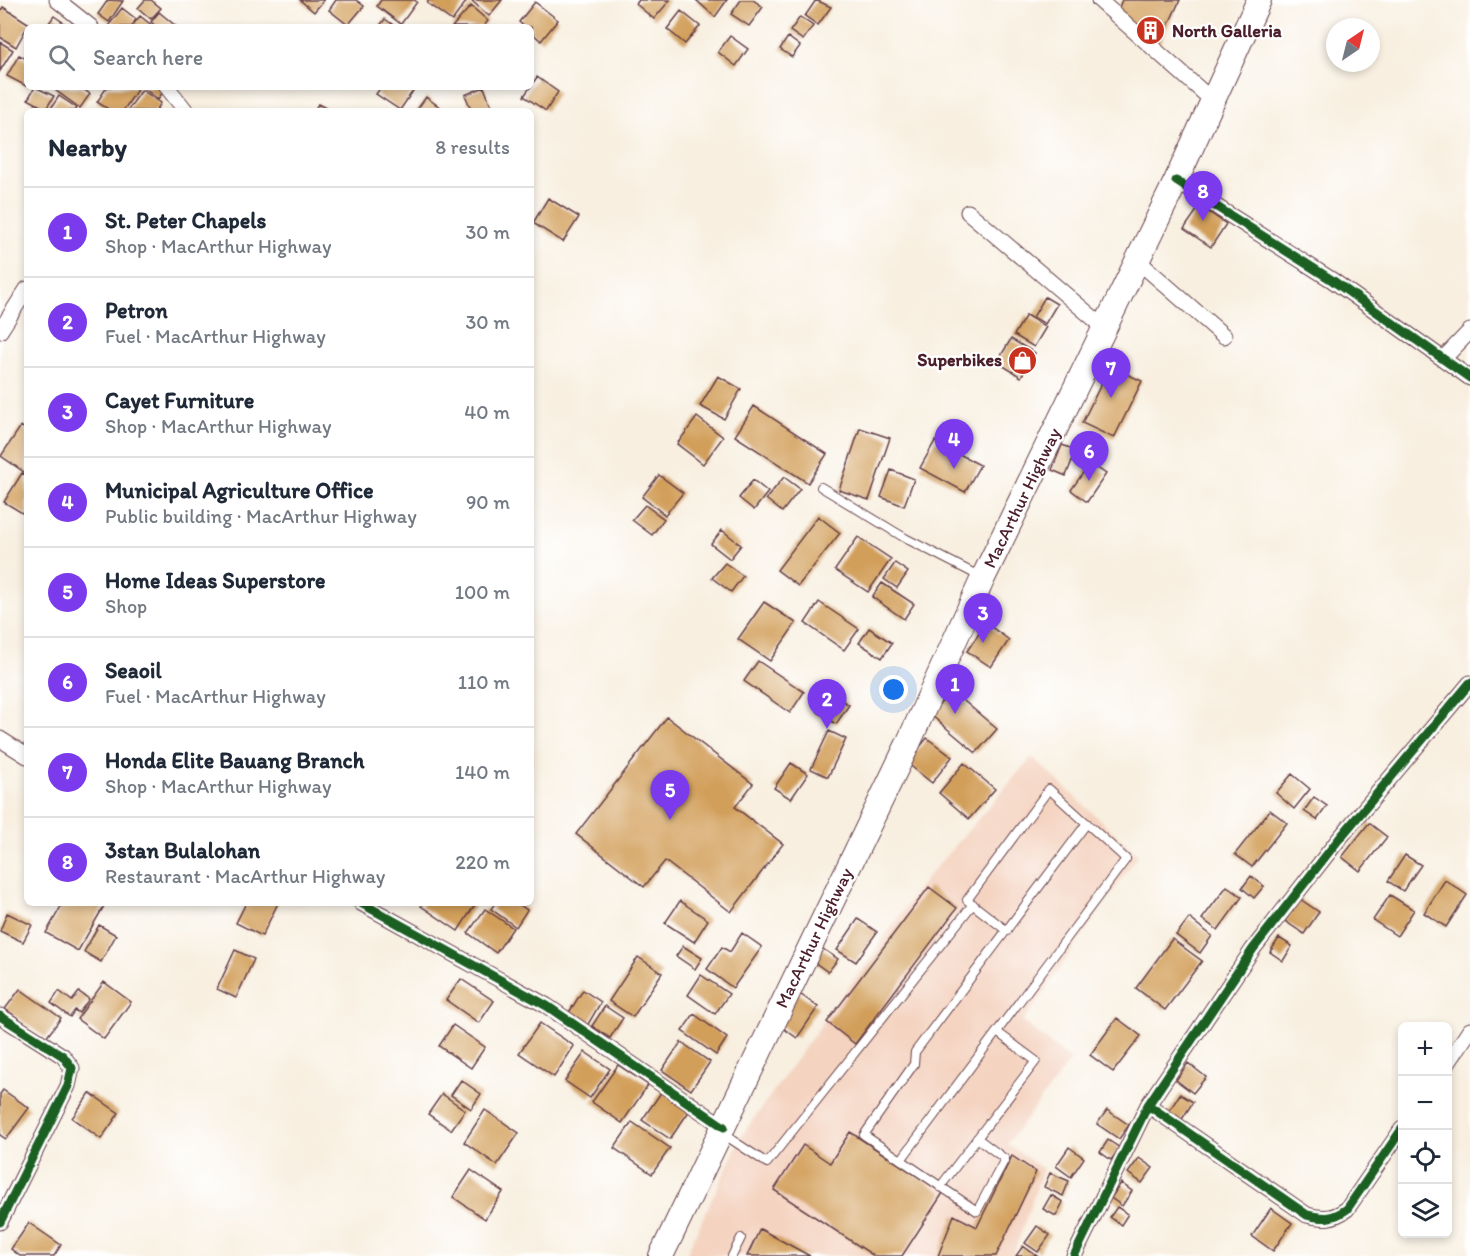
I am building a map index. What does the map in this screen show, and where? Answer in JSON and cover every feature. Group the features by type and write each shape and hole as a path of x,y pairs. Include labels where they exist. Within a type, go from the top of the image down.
{"highway":[{"name":"MacArthur Highway","path":"661,1256 907,746 983,578 1176,181 1259,0"}],"street":[{"path":"57,0 87,24"},
{"path":"1099,0 1213,101"},
{"path":"169,90 184,108"},
{"path":"1176,181 1332,280 1445,357 1470,378"},
{"path":"968,212 1105,328"},
{"path":"1137,261 1224,336"},
{"path":"0,331 24,294"},
{"path":"1445,357 1470,331"},
{"path":"1074,1256 1148,1105 1254,949 1295,894 1470,683"},
{"path":"0,740 24,754"},
{"path":"366,906 546,1006 723,1130"},
{"path":"0,1016 63,1056 72,1068 68,1086 0,1222"},
{"path":"1452,1057 1470,1030"},
{"path":"1148,1105 1307,1215 1324,1219 1337,1216 1347,1209 1401,1130"}],"lane":[{"path":"821,487 905,538 983,578"},
{"path":"901,1160 1126,860 1049,789 967,900 1006,931"},
{"path":"977,1138 1005,1159 977,1212 864,1135 914,1064 915,1053 1087,823"},
{"path":"723,1130 767,1163 973,904"},
{"path":"940,1186 1036,1061 997,1032"},
{"path":"732,1256 741,1238"}],"shaded area":[{"path":"1032,757 1138,855 1023,1022 1071,1060 1007,1144 1043,1169 1013,1256 685,1256 742,1135 925,880"}],"building":[{"path":"108,0 123,1 109,22 98,14"},
{"path":"145,0 151,0 161,8 151,19 138,8"},
{"path":"300,0 324,0 314,12"},
{"path":"336,0 356,0 364,6 349,24 329,10"},
{"path":"381,0 414,0 417,2 401,24 377,6"},
{"path":"429,0 463,0 466,2 452,21 427,3"},
{"path":"471,0 502,0 489,16"},
{"path":"639,0 670,0 654,19 636,4"},
{"path":"696,0 727,0 715,17"},
{"path":"741,0 753,0 763,7 749,26 731,14"},
{"path":"816,0 831,7 818,25 805,16"},
{"name":"North Galleria","path":"1122,0 1180,0 1157,49 1116,14"},
{"path":"535,2 558,20 541,41 534,35 534,24 519,22"},
{"path":"471,6 488,21 486,24 455,24"},
{"path":"3,7 29,24 24,24 24,32 16,47 0,37 0,12"},
{"path":"122,8 136,19 133,24 110,24"},
{"path":"681,11 700,26 685,44 667,29"},
{"path":"159,12 173,24 153,24 151,22"},
{"path":"54,16 66,24 48,24"},
{"path":"140,16 150,24 134,24"},
{"path":"800,17 813,26 803,40 790,31"},
{"path":"385,19 392,24 381,24"},
{"path":"730,36 748,49 736,66 718,52"},
{"path":"788,37 800,46 792,57 780,49"},
{"path":"0,42 13,50 0,71"},
{"path":"19,55 24,58 24,85 7,76"},
{"path":"537,77 558,92 546,111 524,96 528,90 534,90 534,81"},
{"path":"33,90 41,90 54,96 47,108 28,99"},
{"path":"55,90 84,90 90,94 80,108"},
{"path":"105,90 137,90 125,108 106,108 97,102"},
{"path":"142,90 161,103 158,108 129,108"},
{"path":"146,90 165,90 158,99"},
{"path":"379,90 413,91 401,108 397,108 376,94"},
{"path":"477,90 485,90 492,108 471,108 465,95"},
{"path":"59,96 77,108 51,108"},
{"path":"426,97 441,108 418,108"},
{"path":"548,198 579,217 563,242 534,224"},
{"path":"1200,206 1226,224 1211,247 1184,229"},
{"path":"1045,297 1057,304 1045,324 1033,317"},
{"path":"1026,315 1046,327 1034,347 1014,335"},
{"path":"1011,339 1035,353 1021,377 997,362"},
{"path":"1110,366 1142,381 1114,438 1082,423"},
{"path":"718,376 741,389 724,419 700,406"},
{"path":"754,406 827,454 808,483 735,436"},
{"path":"697,417 723,437 703,464 677,444"},
{"path":"21,426 24,428 24,472 1,456"},
{"path":"860,428 890,438 869,500 839,490"},
{"path":"935,441 980,465 965,492 920,468"},
{"path":"1062,445 1076,450 1066,476 1052,470"},
{"path":"1090,463 1106,474 1087,502 1071,490"},
{"path":"891,470 914,479 904,506 881,497"},
{"path":"22,473 24,474 24,514 4,502"},
{"path":"659,475 683,493 665,515 642,497"},
{"path":"784,477 800,489 782,512 766,499"},
{"path":"753,480 768,492 754,510 739,498"},
{"path":"645,505 664,519 652,535 632,520"},
{"path":"818,516 840,533 798,586 777,570"},
{"path":"722,530 741,545 730,559 711,544"},
{"path":"858,537 891,559 868,592 835,570"},
{"path":"725,563 743,576 731,592 712,578"},
{"path":"895,563 908,572 897,588 884,579"},
{"path":"882,583 914,604 904,619 872,597"},
{"path":"764,602 796,623 770,661 738,639"},
{"path":"819,602 859,629 844,650 805,623"},
{"path":"986,623 1009,640 991,667 967,651"},
{"path":"869,628 892,643 882,658 859,643"},
{"path":"758,661 804,692 790,713 744,681"},
{"path":"951,690 997,729 976,753 931,715"},
{"path":"831,693 849,705 836,724 818,712"},
{"path":"667,717 753,784 735,807 783,844 731,912 665,861 644,887 576,834"},
{"path":"829,731 846,739 828,777 811,769"},
{"path":"927,738 952,757 932,783 907,763"},
{"path":"791,763 808,774 791,799 774,788"},
{"path":"964,763 995,789 969,819 939,793"},
{"path":"1292,774 1310,789 1294,809 1276,793"},
{"path":"1314,797 1327,806 1317,820 1304,811"},
{"path":"1270,810 1287,823 1252,867 1235,854"},
{"path":"1369,823 1387,837 1360,871 1342,857"},
{"path":"1405,855 1421,865 1403,891 1388,881"},
{"path":"1251,876 1264,886 1254,898 1242,888"},
{"path":"1445,880 1467,895 1446,927 1424,913"},
{"path":"1227,886 1242,897 1218,930 1202,919"},
{"path":"929,887 957,908 855,1044 827,1022"},
{"path":"1390,895 1414,910 1397,936 1373,920"},
{"path":"1300,899 1319,912 1304,934 1285,921"},
{"path":"680,901 708,920 694,942 665,923"},
{"path":"61,906 104,906 78,951 46,933"},
{"path":"244,906 277,906 262,936 236,923"},
{"path":"421,906 474,906 458,931"},
{"path":"493,906 521,906 527,910 516,927 491,909"},
{"path":"485,909 513,928 496,953 468,933"},
{"path":"7,913 32,925 23,942 0,931"},
{"path":"1189,918 1212,936 1200,953 1176,935"},
{"path":"858,919 877,932 856,962 837,950"},
{"path":"99,925 116,935 101,962 84,952"},
{"path":"742,933 762,947 733,988 707,969 722,947 730,952"},
{"path":"1279,938 1292,946 1283,961 1270,952"},
{"path":"1172,939 1202,961 1165,1010 1136,988"},
{"path":"683,946 702,958 695,969 676,956"},
{"path":"823,949 838,959 828,972 814,962"},
{"path":"235,950 254,959 236,998 217,989"},
{"path":"638,957 662,973 633,1017 609,1001"},
{"path":"701,975 729,994 715,1014 688,995"},
{"path":"461,979 494,1001 479,1023 446,1000"},
{"path":"104,982 131,1002 104,1039 77,1019"},
{"path":"20,989 61,1018 46,1038 5,1009"},
{"path":"583,990 601,1002 587,1026 568,1014"},
{"path":"59,991 72,1001 79,992 89,999 79,1013 75,1010 70,1017 51,1003"},
{"path":"797,992 818,1007 797,1038 776,1023"},
{"path":"605,1006 623,1018 610,1038 592,1026"},
{"path":"694,1014 727,1038 716,1055 682,1031"},
{"path":"1117,1018 1141,1036 1113,1072 1090,1055"},
{"path":"540,1023 574,1046 554,1077 519,1053"},
{"path":"453,1025 485,1047 471,1068 439,1046"},
{"path":"681,1042 710,1062 691,1090 662,1070"},
{"path":"585,1052 610,1069 590,1098 565,1081"},
{"path":"1188,1063 1206,1077 1193,1093 1176,1080"},
{"path":"618,1065 648,1085 622,1123 592,1102"},
{"path":"461,1080 481,1094 471,1109 451,1095"},
{"path":"3,1090 29,1108 6,1139 0,1135 0,1094"},
{"path":"662,1091 690,1110 670,1139 642,1120"},
{"path":"90,1093 119,1113 101,1139 72,1118"},
{"path":"442,1094 465,1110 451,1130 428,1114"},
{"path":"1180,1094 1193,1102 1179,1124 1166,1116"},
{"path":"485,1110 519,1133 497,1165 464,1142"},
{"path":"1107,1110 1129,1125 1119,1139 1097,1124"},
{"path":"632,1122 670,1148 652,1174 614,1148"},
{"path":"850,1132 943,1193 902,1256 874,1256 774,1190 803,1145 830,1163"},
{"path":"1108,1140 1120,1148 1111,1160 1100,1152"},
{"path":"1069,1147 1084,1158 1071,1177 1056,1166"},
{"path":"1012,1156 1036,1172 996,1256 938,1256 954,1215 977,1227"},
{"path":"1139,1158 1153,1168 1142,1183 1128,1173"},
{"path":"471,1170 503,1192 485,1219 453,1197"},
{"path":"1050,1173 1069,1181 1063,1196 1044,1187"},
{"path":"1121,1183 1132,1191 1122,1206 1111,1198"},
{"path":"1051,1195 1063,1202 1056,1216 1043,1209"},
{"path":"1117,1207 1128,1214 1121,1225 1110,1217"},
{"path":"1271,1208 1292,1223 1273,1251 1252,1236"},
{"path":"29,1223 61,1245 54,1256 20,1256 11,1249"},
{"path":"1037,1226 1050,1235 1038,1252 1025,1243"},
{"path":"760,1229 810,1256 747,1256"},
{"path":"1023,1246 1037,1256 1016,1256"}],"cycle path":[{"path":"1176,181 1332,280 1470,378"},
{"path":"1074,1256 1148,1105 1253,949 1339,839 1470,683"},
{"path":"366,906 547,1006 724,1127"},
{"path":"0,1016 63,1056 72,1068 68,1086 0,1222"},
{"path":"1148,1105 1307,1215 1318,1217 1337,1215 1347,1209 1401,1130"}],"place":[{"name":"North Galleria","path":"1151,31"},
{"name":"3stan Bulalohan","path":"1203,221"},
{"name":"Superbikes","path":"1023,360"},
{"name":"Honda Elite Bauang Branch","path":"1111,398"},
{"name":"Municipal Agriculture Office","path":"954,469"},
{"name":"Seaoil","path":"1089,481"},
{"name":"Cayet Furniture","path":"983,643"},
{"name":"St. Peter Chapels","path":"955,714"},
{"name":"Petron","path":"827,729"},
{"name":"Home Ideas Superstore","path":"670,820"}]}
